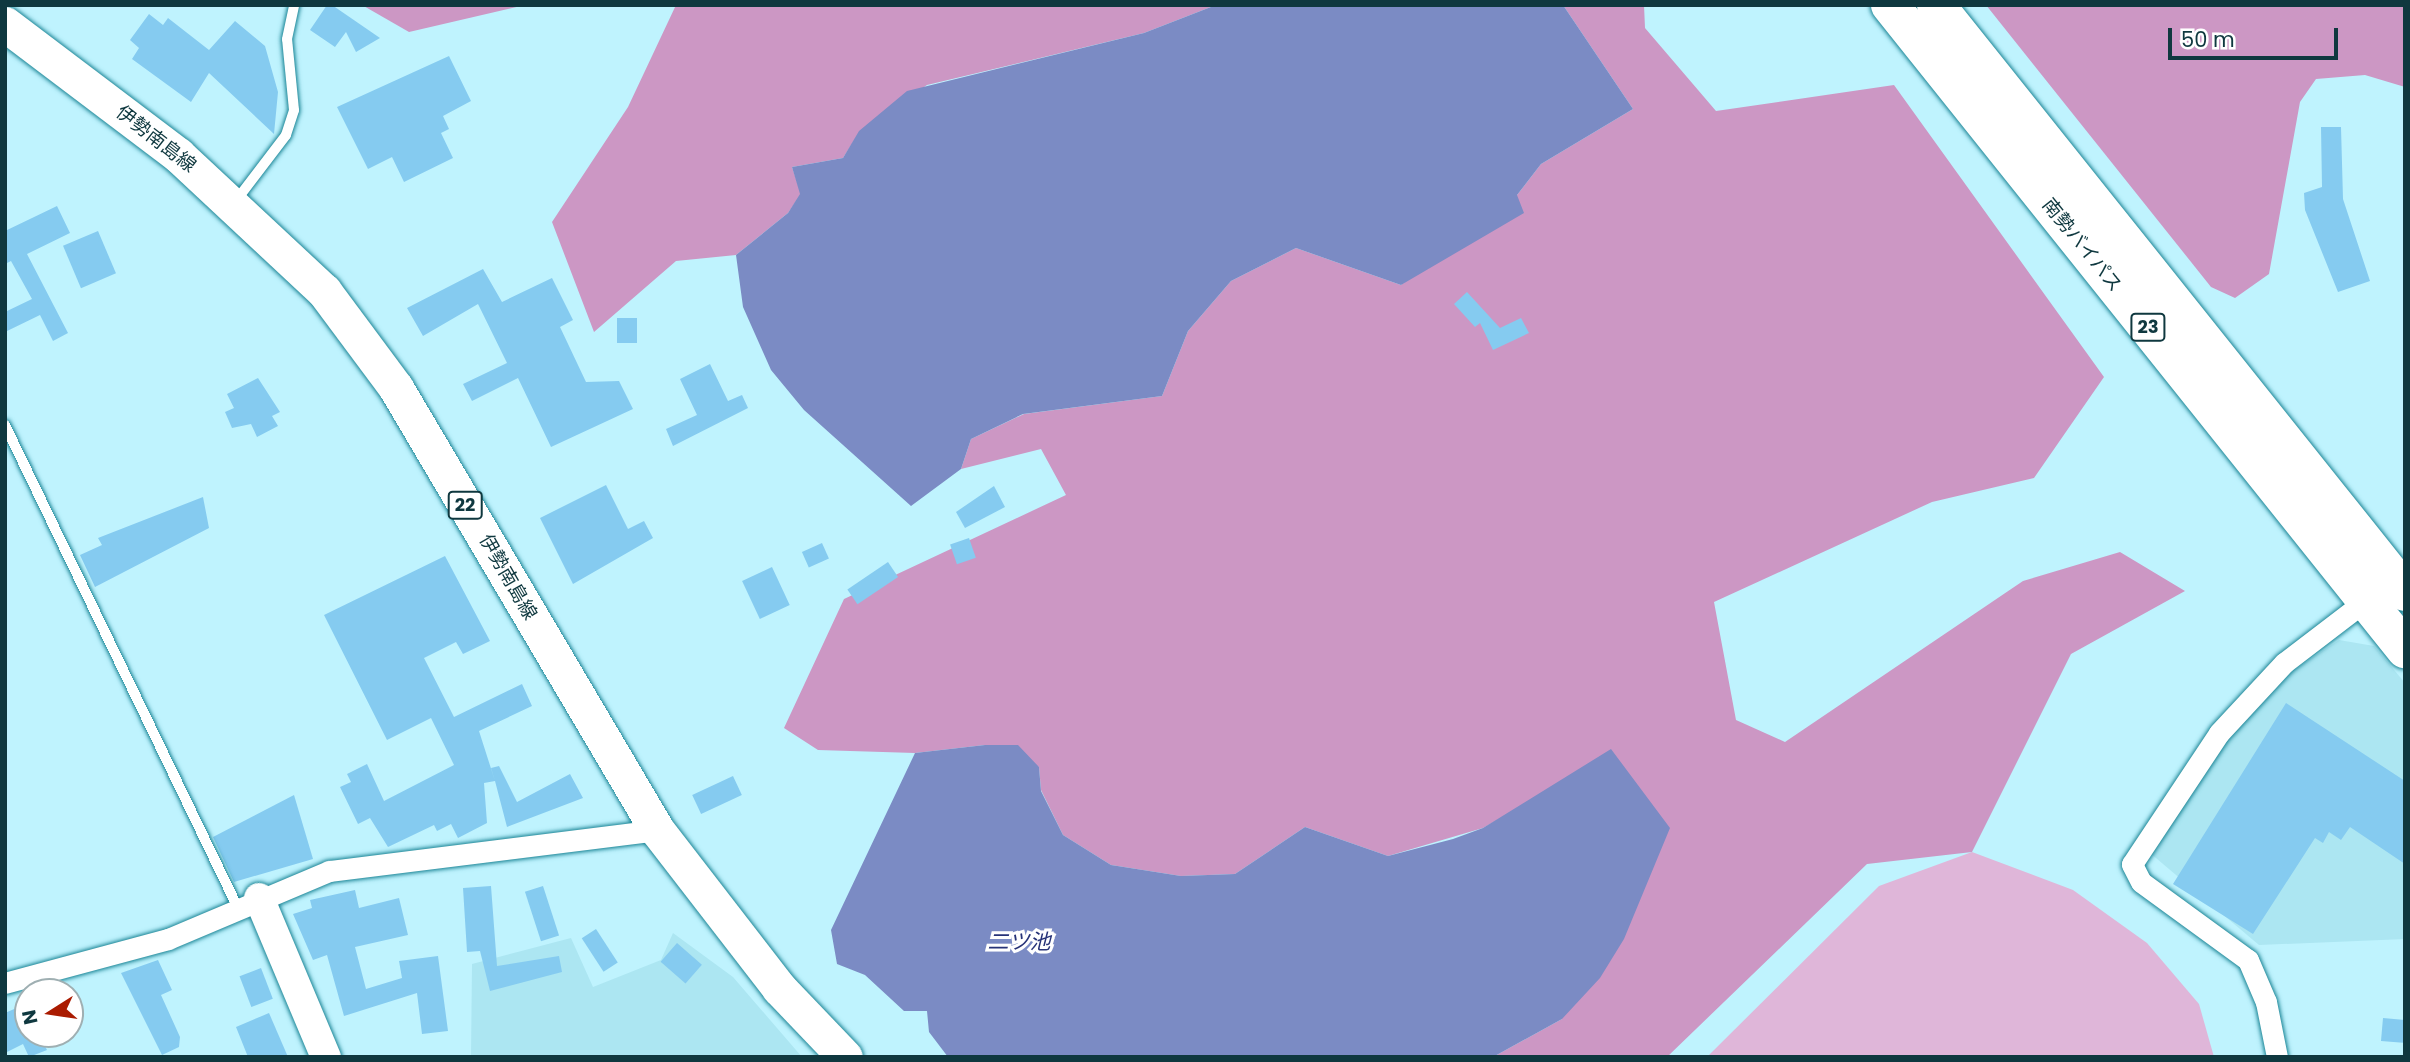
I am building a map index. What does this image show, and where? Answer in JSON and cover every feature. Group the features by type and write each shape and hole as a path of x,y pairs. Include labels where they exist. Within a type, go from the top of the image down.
{"highway":[{"name":"南勢バイパス","path":"1890,5 2388,590"},
{"name":"南勢バイパス","path":"1936,5 2388,590 2405,649"}],"main road":[{"name":"伊勢南島線","path":"5,24 234,202 324,291 396,388 657,830 779,988 845,1057"}],"street":[{"path":"2277,1057 2266,1002 2248,960 2141,882 2132,864 2219,733 2284,663 2388,590"},
{"path":"5,984 168,939 329,871 657,830"},
{"path":"248,903 326,1057"}],"lane":[{"path":"234,202 286,135 294,110 287,39 294,5"},
{"path":"5,425 248,903"}],"shaded area":[{"path":"362,5 525,5 409,32"},
{"path":"676,5 1216,5 1144,33 927,85 860,131 843,158 792,167 801,194 788,213 736,255 676,261 594,332 552,222 628,107"},
{"path":"1563,5 1644,5 1645,28 1716,111 1894,85 2104,377 2034,478 1932,502 1714,602 1736,720 1785,742 2023,581 2120,552 2185,591 2071,654 1972,852 1867,864 1667,1057 1493,1057 1562,1019 1552,789 1483,828 1388,856 1305,827 1235,874 1181,876 1111,865 1063,835 1041,790 1039,767 985,745 915,753 818,750 784,728 844,599 1066,495 1041,449 961,469 971,439 1024,414 1162,396 1188,331 1231,281 1296,248 1401,285 1517,195 1541,164 1633,109"},
{"path":"1986,5 2405,5 2405,87 2365,75 2316,79 2300,102 2269,274 2235,298 2211,287"},
{"path":"2339,640 2374,646 2405,683 2405,939 2259,945 2150,853 2231,730 2294,670"},
{"path":"1972,852 2073,890 2147,943 2199,1004 2214,1057 1707,1057 1879,886"},
{"path":"673,933 733,977 802,1057 471,1057 472,964 571,938 593,987 661,960"}],"water":[{"path":"1216,5 1563,5 1633,109 1541,164 1517,195 1524,213 1401,285 1296,248 1231,281 1188,331 1162,396 1023,414 971,439 961,469 911,506 804,410 771,370 743,307 736,255 788,213 800,194 792,167 843,158 859,131 907,91 1144,33"},
{"name":"二ツ池","path":"985,745 1018,745 1039,767 1041,791 1063,835 1111,865 1181,876 1235,874 1305,827 1388,856 1453,839 1483,828 1611,749 1670,828 1624,939 1600,978 1562,1019 1493,1057 948,1057 929,1032 927,1011 904,1011 865,975 837,964 831,930 915,753"}],"building":[{"path":"327,5 332,5 380,38 356,52 346,32 335,47 310,30"},
{"path":"149,14 163,25 168,18 209,50 235,21 265,46 278,92 274,134 209,73 191,102 132,59 139,48 130,40"},
{"path":"449,56 471,101 443,116 449,129 441,133 453,158 404,182 392,157 368,169 337,107"},
{"path":"2321,127 2341,127 2343,199 2370,281 2338,292 2305,210 2304,193 2322,187"},
{"path":"57,206 70,233 27,254 68,333 53,341 40,315 5,332 5,312 32,299 11,261 5,264 5,231"},
{"path":"98,231 116,273 81,288 63,246"},
{"path":"483,269 502,302 552,278 573,320 560,327 586,382 619,381 633,409 551,447 518,378 472,401 463,384 507,363 478,304 423,336 407,308"},
{"path":"1467,292 1500,328 1521,318 1529,333 1493,350 1480,323 1475,327 1454,304"},
{"path":"617,318 637,318 637,343 617,343"},
{"path":"710,364 728,401 742,395 748,408 673,446 666,429 697,415 680,379"},
{"path":"258,378 280,412 272,416 278,426 257,437 251,424 232,428 225,412 234,408 227,394"},
{"path":"606,485 628,529 644,521 653,538 573,584 540,518"},
{"path":"994,486 1005,507 965,528 956,512"},
{"path":"203,497 209,528 95,587 80,555 102,545 98,538"},
{"path":"969,538 976,558 957,564 950,545"},
{"path":"822,543 829,559 809,567 802,552"},
{"path":"445,556 490,641 463,654 456,642 424,658 454,717 522,684 532,706 479,731 495,781 484,783 487,823 458,838 451,824 437,831 434,825 388,847 370,818 358,824 340,787 351,782 347,774 367,764 384,801 454,765 431,718 387,740 324,615"},
{"path":"888,562 898,577 857,604 847,589"},
{"path":"772,567 790,605 760,619 742,581"},
{"path":"2286,703 2405,781 2405,864 2350,827 2341,840 2329,832 2323,843 2315,838 2253,934 2173,884"},
{"path":"499,766 517,802 570,774 583,798 507,827 491,768"},
{"path":"733,776 742,795 701,814 692,795"},
{"path":"294,795 313,859 234,882 213,837"},
{"path":"491,886 497,966 559,956 562,972 490,991 480,951 467,952 463,888"},
{"path":"543,886 559,935 541,941 525,892"},
{"path":"355,890 359,908 399,898 408,935 355,947 366,989 402,978 399,961 438,956 448,1031 422,1034 417,993 344,1016 327,955 313,960 293,914 312,908 310,900"},
{"path":"596,929 618,963 604,972 582,938"},
{"path":"677,943 702,965 686,984 661,962"},
{"path":"158,960 172,990 161,995 180,1037 179,1047 162,1055 121,973"},
{"path":"261,968 273,999 251,1007 240,976"},
{"path":"14,1009 15,1048 5,1053 5,1013"},
{"path":"269,1013 288,1057 248,1057 236,1027"},
{"path":"2383,1018 2405,1020 2403,1043 2381,1041"},
{"path":"25,1048 47,1050 29,1057"}]}
